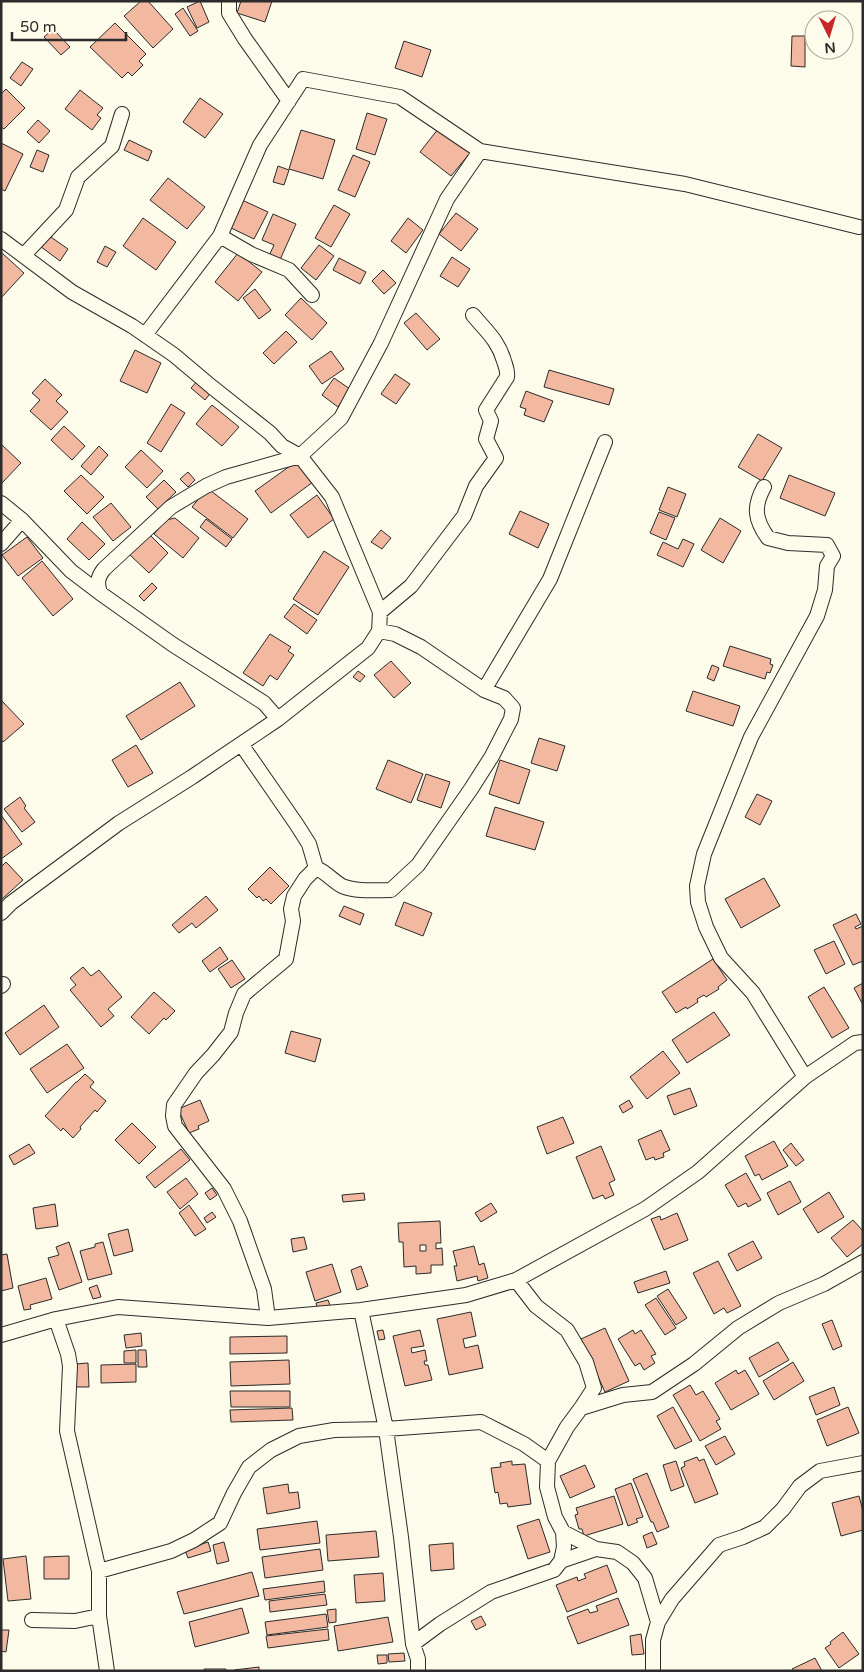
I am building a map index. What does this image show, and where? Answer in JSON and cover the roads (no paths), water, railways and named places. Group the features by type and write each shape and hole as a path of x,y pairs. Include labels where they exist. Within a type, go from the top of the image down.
{"street":[{"path":"229,1 229,13 289,101"},
{"path":"145,335 220,236 260,145 303,79 400,97 480,151 685,184 859,226"},
{"path":"24,255 66,210 78,177 112,146 122,114"},
{"path":"100,593 97,584 98,576 171,507 206,486 226,477 300,456 340,418 381,343 447,199 480,151"},
{"path":"220,236 251,254 289,270 312,295"},
{"path":"1,239 72,292 132,326 174,355 270,433 282,446 300,456 332,497 380,612 379,631 368,648 278,719 119,823 11,903 1,913"},
{"path":"380,612 411,586 464,516 476,486 496,458 486,439 490,421 486,410 508,373 500,348 494,338 473,315"},
{"path":"484,690 550,579 605,442"},
{"path":"764,487 758,498 756,515 759,526 768,538 788,542 828,545 833,556 828,566 825,590 817,616 751,737 704,854 697,886 698,902 706,927 721,958 753,993 805,1077"},
{"path":"1,502 22,520 72,571 100,593 172,644 264,702 278,719"},
{"path":"1,544 22,520"},
{"path":"316,868 324,871 342,885 360,890 391,890 418,865 471,789 492,756 511,719 513,708 504,698 484,690 421,647 395,634 379,631"},
{"path":"241,744 309,844 316,868"},
{"path":"268,1318 264,1289 240,1221 224,1190 175,1126 172,1116 174,1105 196,1073 213,1056 230,1032 244,994 286,959 294,921 291,909 294,896 305,879 316,868"},
{"path":"1,1335 56,1319 118,1307 268,1318 362,1310 466,1295 516,1280 645,1209 698,1172 805,1077 855,1043 863,1042"},
{"path":"582,1408 623,1395 652,1392 694,1364 738,1328 780,1303 824,1284 863,1262"},
{"path":"414,1644 440,1624 491,1592 554,1570 561,1561 564,1547 563,1532 555,1517 547,1487 548,1461 567,1427 582,1408 594,1388 586,1362 567,1330 536,1306 516,1280"},
{"path":"362,1310 386,1429 414,1644 418,1659 418,1671"},
{"path":"56,1319 68,1354 70,1366 67,1431 99,1572 99,1616 107,1671"},
{"path":"99,1572 171,1551 194,1540 220,1523 234,1492 249,1467 272,1450 300,1436 334,1430 386,1429 481,1422 524,1444 548,1461"},
{"path":"653,1671 653,1640 658,1622 672,1599 720,1544 743,1537 765,1527 783,1509 800,1486 820,1470 863,1463"},
{"path":"563,1532 596,1549 617,1552 632,1563 645,1578 658,1622"},
{"path":"561,1561 596,1549"},
{"path":"32,1620 75,1621 99,1616"}]}
